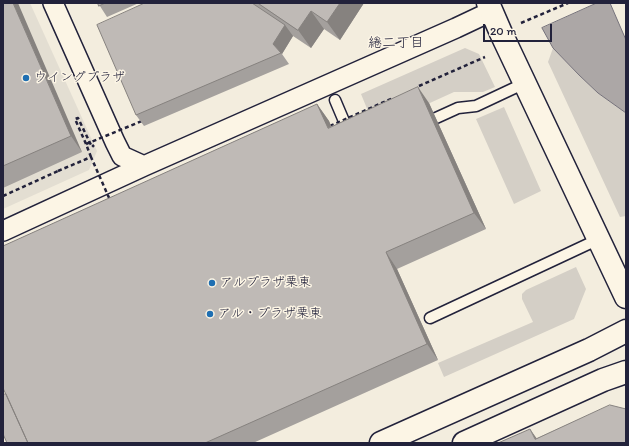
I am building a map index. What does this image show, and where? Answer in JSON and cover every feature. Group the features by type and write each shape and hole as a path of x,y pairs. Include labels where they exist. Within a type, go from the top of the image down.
{"street":[{"path":"53,3 122,156 144,166"},
{"path":"3,231 144,166 456,28 490,7 524,83 626,297"},
{"path":"381,443 589,350 626,331"},
{"path":"464,443 603,380 626,372"}],"lane":[{"path":"436,118 458,108 476,106 524,83"},
{"path":"335,100 352,139"},
{"path":"430,318 599,240"}],"path":[{"path":"517,25 568,3"},
{"path":"412,90 485,57"},
{"path":"327,127 398,96"},
{"path":"92,147 78,118 75,119 113,206"},
{"path":"86,144 149,118"},
{"path":"3,196 91,157"}],"shaded area":[{"name":"ウイングプラザ","path":"3,3 30,3 97,151 89,170 3,209"},
{"path":"597,3 610,3 626,40 626,113 598,93 579,75 553,48 542,28"},
{"path":"465,48 479,54 495,87 483,92 454,92 375,128 361,94"},
{"path":"553,48 598,93 626,113 626,216 620,217 548,62"},
{"path":"504,107 541,191 514,204 476,119"},
{"path":"576,267 586,289 574,319 444,377 438,363 533,322 522,299 522,294 526,290"}],"building":[{"name":"ウイングプラザ","path":"3,3 13,3 71,136 3,166"},
{"path":"98,3 105,3 99,6"},
{"path":"145,3 252,3 285,25 273,44 281,53 136,115 97,25"},
{"path":"258,3 340,3 327,22 311,11 298,30"},
{"name":"アル・プラザ栗東","path":"418,87 474,213 386,252 427,344 205,443 28,443 3,388 3,246 317,104 328,128"},
{"path":"6,394 28,443 7,443 3,434 3,395"},
{"path":"610,405 626,409 626,443 498,443 530,429 535,439"}],"place":[{"name":"ウイングプラザ","path":"26,78"},
{"name":"アルプラザ栗東","path":"212,283"},
{"name":"アル・プラザ栗東","path":"210,314"}],"district":[{"name":"綣二丁目","path":"396,43"}]}
